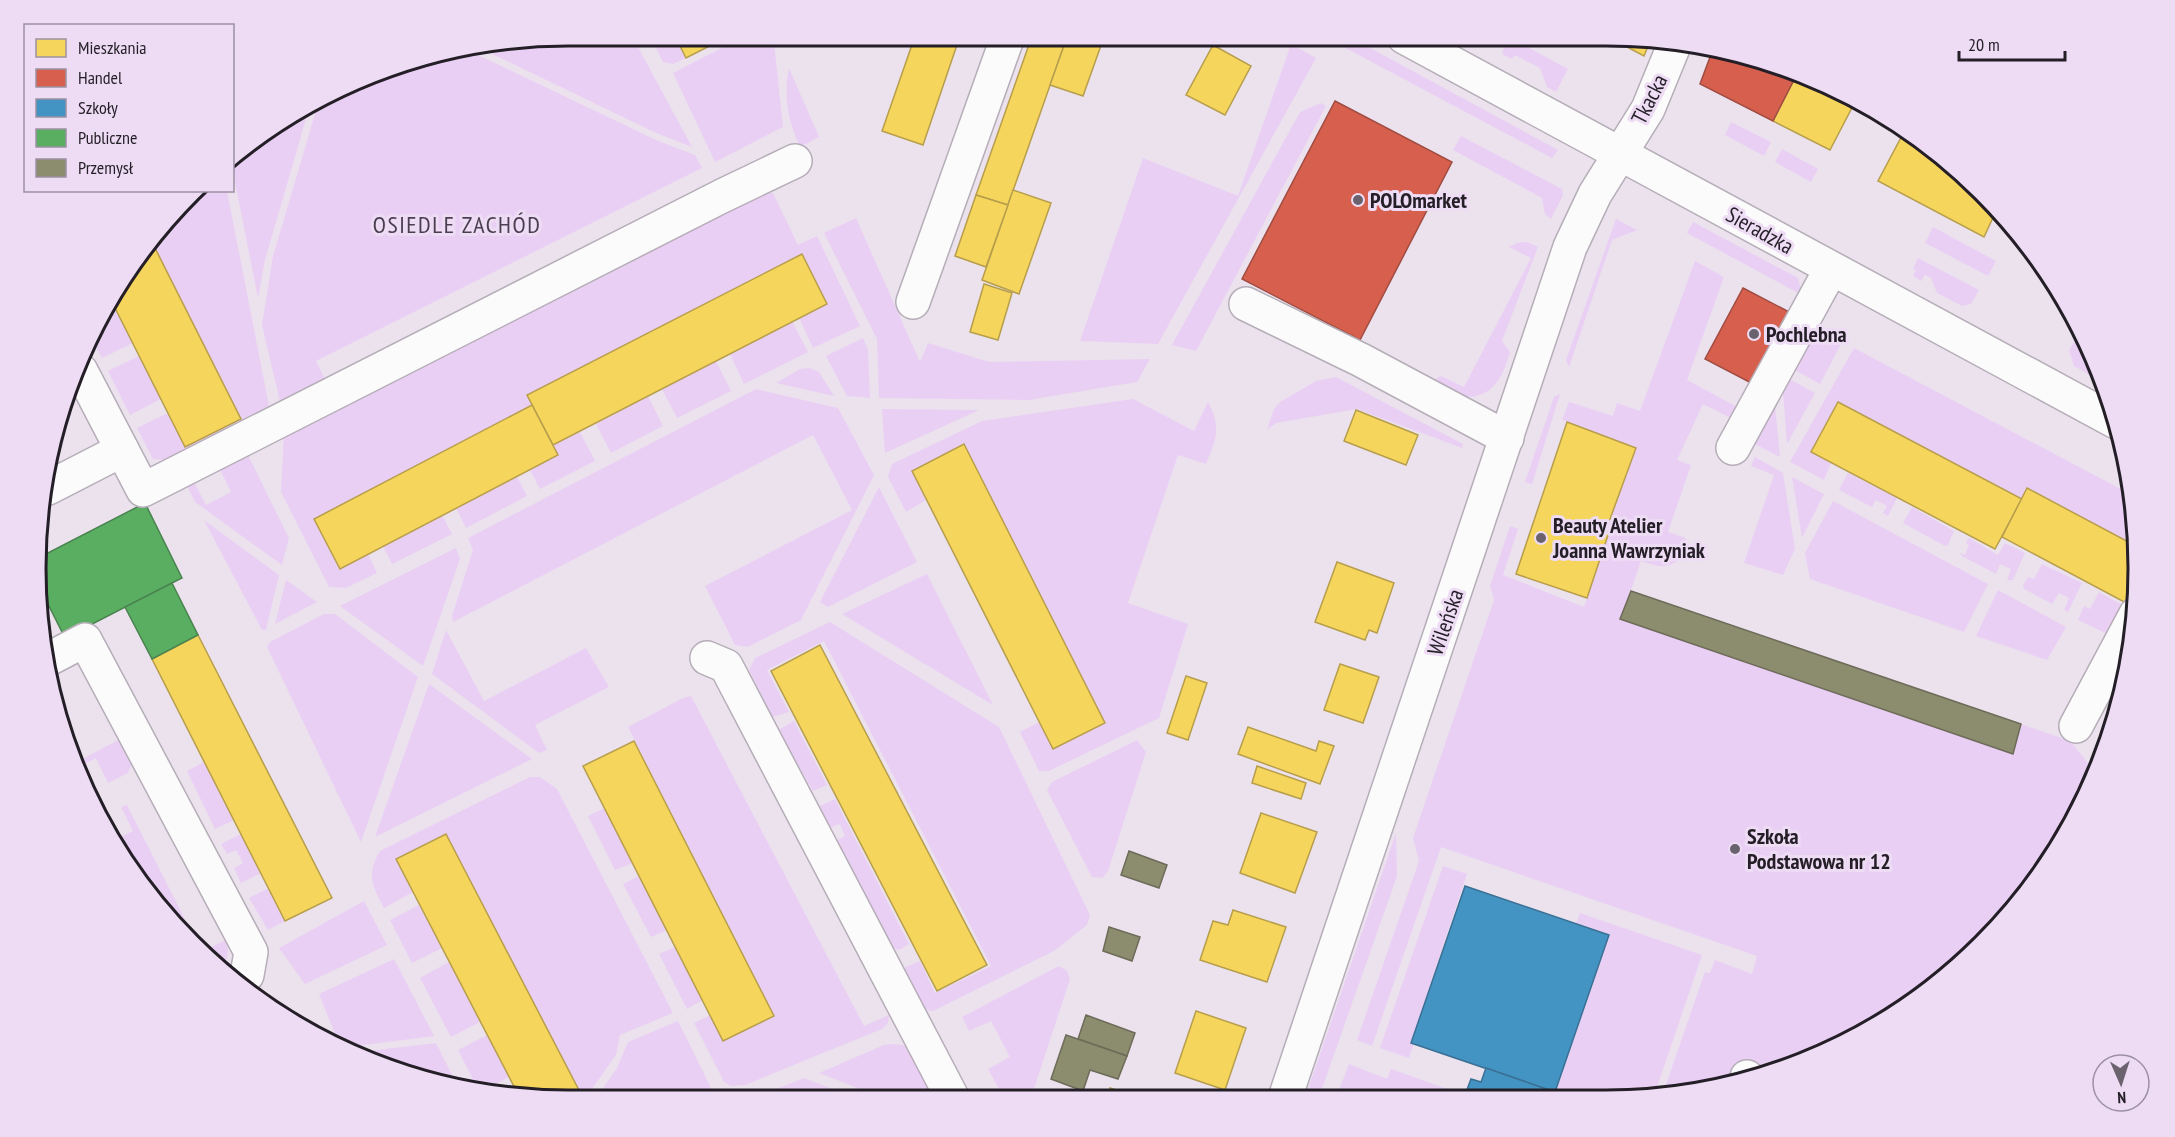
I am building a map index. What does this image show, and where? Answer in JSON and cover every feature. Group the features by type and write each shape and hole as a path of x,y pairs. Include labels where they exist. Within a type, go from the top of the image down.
{"street":[{"path":"913,302 1004,46"},
{"name":"Sieradzka","path":"1421,46 2106,417"},
{"name":"Tkacka","path":"1619,153 1648,109 1672,51"},
{"name":"Wileńska","path":"1288,1090 1570,246 1595,194 1619,153"},
{"path":"83,376 143,490 795,161"},
{"path":"1733,448 1831,269"},
{"path":"1246,304 1361,360 1507,438"},
{"path":"54,485 122,450"},
{"path":"2076,726 2124,636"},
{"path":"54,656 85,640 251,952 247,980"},
{"path":"707,658 726,666 948,1090"}],"shaded area":[{"path":"568,46 637,46 692,147 654,132 490,53"},
{"path":"655,46 680,46 686,58 673,64 663,62"},
{"path":"726,46 774,46 783,127 715,162 673,73"},
{"path":"1290,46 1295,46 1316,58 1158,344 1080,341 1143,158 1238,196"},
{"path":"1342,46 1367,46 1558,150 1552,158"},
{"path":"1500,46 1526,46 1568,69 1556,92 1547,87 1540,68 1515,55 1512,59 1502,54 1504,48"},
{"path":"478,55 656,140 695,155 702,168 316,361 327,383 281,406 262,325 273,256 316,112 368,88 433,64"},
{"path":"789,68 819,137 800,147 792,128 788,108 786,88"},
{"path":"1321,103 1326,106 1196,351 1172,345 1300,112"},
{"path":"307,116 265,260 258,298 234,168 278,134"},
{"path":"1731,122 1771,142 1764,156 1725,135"},
{"path":"1461,136 1562,189 1563,195 1551,219 1545,214 1542,198 1453,150"},
{"path":"1782,149 1818,169 1811,182 1775,162"},
{"path":"207,192 227,192 270,411 167,460 153,459 137,428 168,413 186,447 241,419 156,249"},
{"path":"767,193 773,193 798,245 817,236 860,326 813,348 799,318 827,303 801,254 528,395 532,405 314,519 340,568 368,554 377,573 346,588 329,587 281,492 284,432"},
{"path":"856,218 920,362 928,343 989,362 1150,359 1137,382 1029,400 879,398 877,339 824,233"},
{"path":"1616,219 1637,230 1612,240 1569,367 1566,360"},
{"path":"1693,222 1798,278 1802,295 1687,233"},
{"path":"1933,227 1996,261 1988,276 1925,243"},
{"path":"1527,242 1538,247 1502,341 1510,352 1507,363 1498,380 1485,393 1467,397 1456,395 1362,344 1364,342 1434,380 1441,376 1464,387 1531,258 1509,247"},
{"path":"1918,258 1979,290 1971,304 1962,306 1937,293 1931,278 1925,275 1921,281 1913,276 1916,270 1913,269"},
{"name":"Szkoła Podstawowa nr 12","path":"1695,261 1724,277 1687,380 1741,409 1735,420 1703,404 1677,460 1691,465 1668,532 1686,538 1679,560 1665,566 1656,566 1641,561 1621,619 2012,754 2021,724 2070,741 2090,766 2089,768 2059,830 2041,859 1999,913 1976,938 1924,983 1868,1021 1806,1051 1774,1063 1751,1070 1738,1064 1733,1075 1665,1087 1705,972 1710,973 1715,960 1752,974 1757,956 1441,847 1372,1046 1357,1040 1419,861 1413,838 1494,600 1490,586 1510,526 1518,529 1503,575 1584,607 1609,532 1606,530 1635,448 1562,420 1569,402 1613,416 1617,403 1640,411"},
{"path":"115,308 133,343 102,358 96,347"},
{"path":"792,321 808,352 744,384 730,354"},
{"path":"1812,326 1842,342 1820,384 1789,367"},
{"path":"863,338 868,349 870,398 847,396 826,356"},
{"path":"2074,342 2078,344 2092,376 2074,366 2069,350"},
{"path":"1854,348 2122,490 2127,541 2028,489 2022,499 1838,402 1811,452 1831,463 1824,480 1790,462"},
{"path":"139,356 161,399 130,415 108,371"},
{"path":"716,361 731,391 677,418 662,389"},
{"path":"810,368 819,372 834,396 776,383 800,369"},
{"path":"1784,376 1815,393 1787,444 1782,380"},
{"path":"1336,377 1463,444 1462,448 1357,409 1276,423 1267,430 1274,409 1280,402 1316,381"},
{"path":"756,389 838,408 874,475 801,620 748,647 735,645 705,586 852,510 813,435 453,622 452,616 473,550 468,538"},
{"path":"1560,394 1532,484 1525,482 1554,397"},
{"path":"1774,394 1780,457 1749,441"},
{"path":"648,396 663,426 611,453 596,424"},
{"path":"1133,399 1194,431 1208,402 1215,419 1215,440 1206,464 1178,455 1128,603 1188,624 1159,718 1049,771 1039,771 1020,732 1039,722 1053,749 1105,723 965,445 912,471 926,500 906,512 888,477 892,464 982,421"},
{"path":"882,409 979,410 885,453"},
{"path":"580,432 595,461 540,489 530,470 558,455 553,445"},
{"path":"246,451 289,538 282,565 195,502 185,482 192,478 206,505 231,492 218,465"},
{"path":"1755,457 1783,473 1795,549 1783,575 1744,563 1774,475 1751,466"},
{"path":"1848,473 1897,498 1888,516 1883,513 1887,506 1876,500 1872,507 1839,490"},
{"path":"517,477 527,496 466,528 456,508"},
{"path":"1792,477 1824,494 1802,538"},
{"path":"879,487 917,562 828,607 820,602"},
{"path":"1833,501 1988,584 1964,632 1810,579 1805,553"},
{"path":"1912,507 1954,531 1948,545 1945,546 1903,523"},
{"path":"442,515 452,534 392,564 383,546"},
{"path":"204,520 279,575 266,630 262,630"},
{"path":"1969,538 1998,555 2005,543 2025,553 2013,580 2007,580 2011,569 2000,564 1996,574 1962,556 1960,553 1965,555"},
{"path":"456,548 460,559 423,666 340,606"},
{"path":"2042,564 2082,583 2068,612 2064,610 2069,598 2059,593 2052,604 2024,589 2023,585 2028,577 2034,579"},
{"path":"927,574 993,705 842,614"},
{"path":"286,580 317,602 275,624"},
{"path":"1998,590 2066,627 2047,660 1976,636"},
{"path":"2099,592 2127,608 2125,620 2116,638 2078,620 2084,606 2090,609"},
{"path":"324,614 335,614 418,677 361,842 267,647 270,642"},
{"path":"830,622 999,727 1090,915 1087,925 1054,951 933,1011 926,1010 904,968 920,961 935,993 991,966 824,641 767,670 789,712 772,717 749,670 755,658"},
{"path":"446,630 484,701 586,648 609,687 535,725 547,750 539,753 432,674"},
{"path":"429,684 532,759 375,837"},
{"path":"691,696 864,1026 889,1015 888,1023 882,1029 745,1085 731,1086 724,1082 694,1023 710,1015 724,1041 774,1015 628,727"},
{"path":"794,721 827,785 813,791 778,730"},
{"path":"122,738 134,759 128,773 108,783 96,758 85,764 83,759"},
{"path":"1137,740 1146,752 1108,871 1102,878 1092,877 1047,790 1052,782"},
{"path":"204,762 234,820 215,829 187,771"},
{"path":"530,777 540,777 557,789 673,1013 620,1035 616,1055 591,1090 578,1090 446,834 396,859 413,892 384,908 372,880 373,867 380,851"},
{"path":"835,799 909,944 899,950 892,947 836,841 845,836 840,824 829,828 820,806"},
{"path":"127,805 189,927 154,886 120,837 133,831 121,807"},
{"path":"605,808 633,863 615,870 588,816"},
{"path":"1396,833 1397,876 1321,1090 1308,1090"},
{"path":"241,834 261,873 241,883 234,868 243,863 236,850 227,854 221,844"},
{"path":"1443,866 1467,874 1411,1042 1414,1043 1409,1058 1380,1048"},
{"path":"639,876 667,930 651,937 623,884"},
{"path":"269,888 285,921 268,930 249,898"},
{"path":"364,901 387,945 305,984 279,948"},
{"path":"419,905 442,948 412,963 390,920"},
{"path":"1580,913 1702,955 1657,1088 1556,1090 1609,935 1576,923"},
{"path":"226,940 228,954 225,962 224,961 210,948"},
{"path":"675,947 703,1000 687,1009 659,954"},
{"path":"394,959 434,1036 358,1046 336,1036 319,994"},
{"path":"449,962 480,1022 451,1037 420,978"},
{"path":"1059,966 1067,971 1070,979 1034,1090 1000,1090 988,1069 1010,1057 991,1021 969,1031 962,1017"},
{"path":"678,1021 711,1090 602,1090 617,1068 628,1042"},
{"path":"487,1035 509,1077 494,1085 474,1081 458,1050"},
{"path":"436,1043 453,1077 433,1073 369,1051"},
{"path":"884,1045 903,1045 909,1049 930,1090 863,1090 819,1073"},
{"path":"1349,1064 1387,1079 1391,1069 1450,1090 1339,1090"},
{"path":"804,1078 835,1090 774,1090"}],"building: Mieszkania":[{"path":"680,46 709,46 686,58"},
{"path":"912,46 957,46 923,145 882,131"},
{"path":"1028,46 1064,46 1008,205 976,195"},
{"path":"1064,46 1101,46 1083,96 1050,85"},
{"path":"1212,46 1251,66 1225,115 1186,95"},
{"path":"1627,47 1647,49 1644,56"},
{"path":"1793,81 1852,108 1830,150 1773,121"},
{"path":"1901,137 1951,176 1993,218 1984,237 1878,181"},
{"path":"1013,190 1051,203 1019,294 982,280"},
{"path":"976,195 1008,205 986,267 955,256"},
{"path":"156,249 241,419 185,447 115,308"},
{"path":"802,254 827,304 553,445 527,395"},
{"path":"984,284 1012,293 998,340 970,332"},
{"path":"1838,402 2022,499 1995,549 1811,452"},
{"path":"532,405 558,455 340,569 314,519"},
{"path":"1356,410 1418,435 1406,465 1344,441"},
{"path":"1567,422 1636,448 1606,530 1609,532 1587,598 1516,574"},
{"path":"964,444 1105,723 1053,749 912,471"},
{"path":"2027,488 2127,541 2127,603 2002,537"},
{"path":"1337,562 1394,583 1377,633 1369,630 1365,640 1315,622"},
{"path":"198,635 332,898 285,921 152,659"},
{"path":"820,645 987,965 937,991 771,671"},
{"path":"1340,664 1379,677 1363,723 1324,710"},
{"path":"1186,676 1207,683 1188,740 1167,733"},
{"path":"1248,727 1316,751 1319,741 1334,746 1320,784 1238,754"},
{"path":"634,741 774,1016 723,1041 583,766"},
{"path":"1257,766 1306,783 1301,799 1252,783"},
{"path":"1261,813 1317,832 1295,893 1240,873"},
{"path":"446,834 579,1090 514,1087 396,859"},
{"path":"1233,910 1286,927 1267,982 1200,960 1213,921 1228,925"},
{"path":"1196,1011 1246,1028 1225,1090 1175,1073"}],"building: Handel":[{"path":"1710,57 1742,64 1793,81 1773,121 1700,84"},
{"name":"POLOmarket","path":"1335,101 1452,162 1360,340 1242,279"},
{"path":"1743,288 1793,314 1755,385 1705,359"}],"building: Szkoły":[{"path":"1465,886 1609,935 1556,1090 1549,1090 1411,1043"},
{"path":"1486,1068 1549,1090 1467,1090 1471,1079 1481,1082"}],"building: Publiczne":[{"path":"145,503 182,578 65,638 48,604 47,554"},
{"path":"172,583 198,635 152,659 125,607"}],"building: Przemysł":[{"path":"1631,591 2021,724 2013,754 1620,619"},
{"path":"1129,851 1167,865 1159,888 1121,875"},
{"path":"1109,927 1140,937 1132,961 1103,951"},
{"path":"1086,1015 1135,1033 1127,1056 1078,1039"},
{"path":"1066,1035 1127,1056 1118,1079 1090,1070 1083,1090 1051,1079"}],"place":[{"name":"POLOmarket","path":"1358,200"},
{"name":"Pochlebna","path":"1754,334"},
{"name":"Beauty Atelier Joanna Wawrzyniak","path":"1541,538"},
{"name":"Szkoła Podstawowa nr 12","path":"1735,849"}],"district":[{"name":"OSIEDLE ZACHÓD","path":"457,224"}]}
